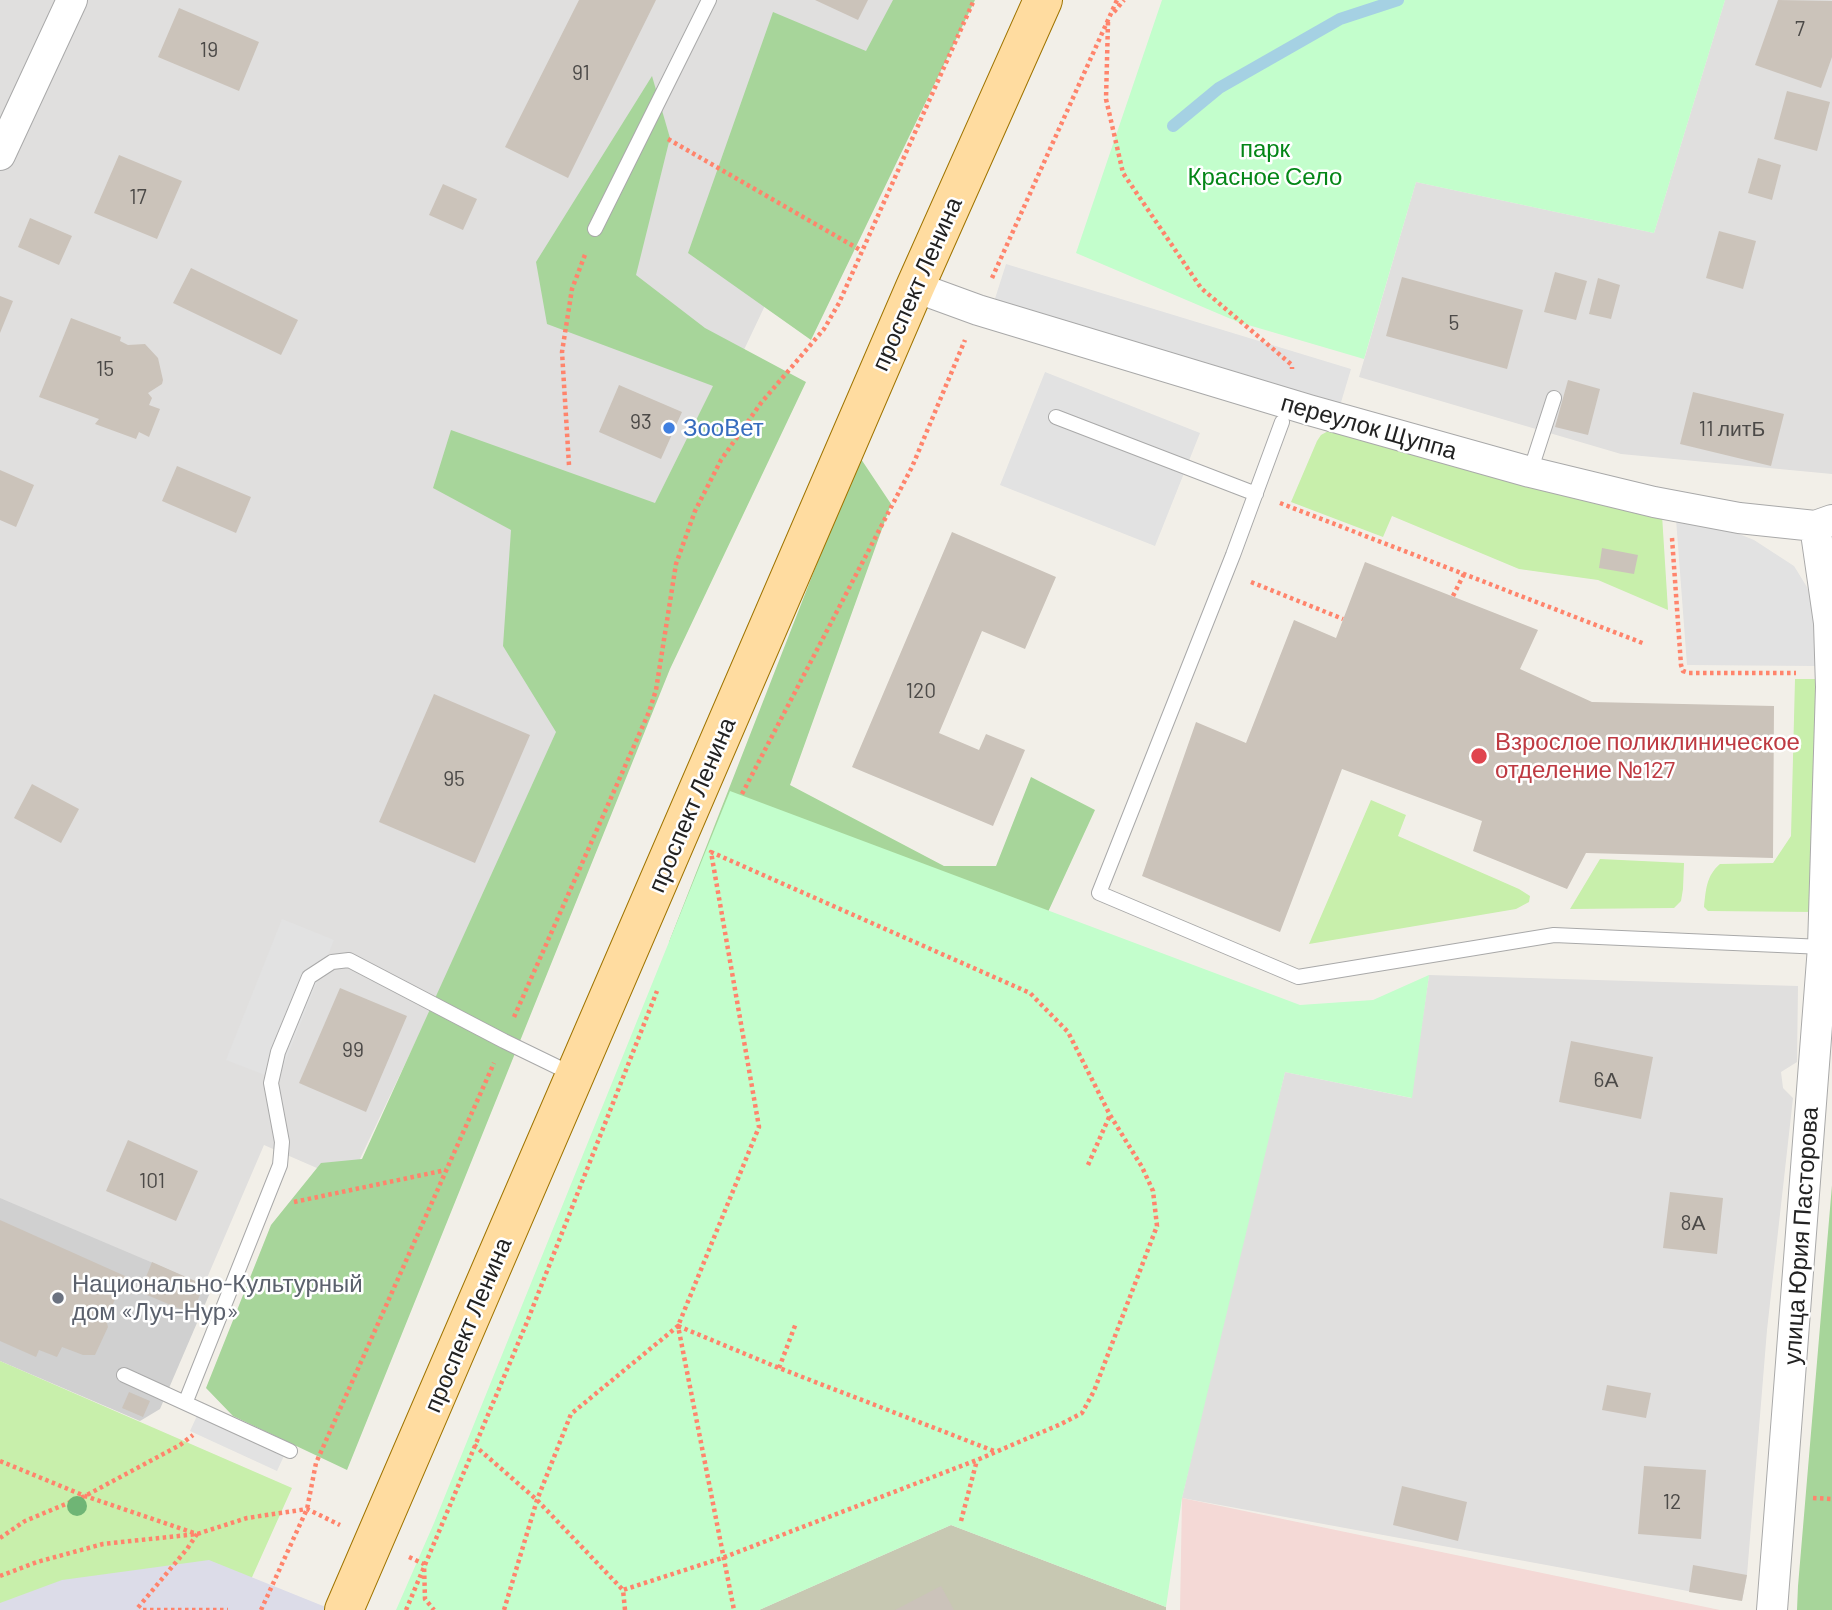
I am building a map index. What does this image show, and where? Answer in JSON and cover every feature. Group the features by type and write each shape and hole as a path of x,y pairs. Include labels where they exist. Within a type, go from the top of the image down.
{"main road":[{"name":"проспект Ленина","path":"344,1610 915,287 1043,0"}],"street":[{"path":"0,155 72,0"},
{"name":"переулок Щуппа","path":"915,287 1288,413 1654,502 1739,519 1823,523"},
{"name":"улица Юрия Пасторова","path":"1772,1610 1823,947 1831,687 1823,523"}],"lane":[{"path":"595,229 709,0"},
{"path":"1530,472 1553,398"},
{"path":"1288,413 1099,893 1298,977 1555,935 1823,947"},
{"path":"1056,417 1256,494"},
{"path":"186,1401 280,1165 282,1142 271,1083 278,1052 309,978 332,962 349,960 504,1041 576,1075"},
{"path":"124,1375 186,1401 290,1451"}],"path":[{"path":"261,1610 307,1509 316,1463 649,712 656,690 676,564 695,511 721,460 761,403 824,329 839,303 974,0"},
{"path":"736,804 912,467 978,310 1117,0"},
{"path":"1124,0 1108,18 1106,99 1123,173 1201,288 1292,365 1288,413"},
{"path":"646,126 862,251"},
{"path":"569,465 562,352 572,289 595,229"},
{"path":"1256,494 1645,644"},
{"path":"1671,537 1681,665 1684,671 1803,674"},
{"path":"1453,596 1464,574"},
{"path":"1240,577 1343,619"},
{"path":"706,865 718,840"},
{"path":"623,1590 722,1558 977,1460 1082,1413 1094,1391 1157,1226 1153,1191 1142,1167 1110,1115 1068,1032 1030,993 711,852"},
{"path":"504,1610 537,1500 571,1414 678,1326 759,1127 711,852"},
{"path":"407,1610 527,1322 662,979"},
{"path":"1088,1165 1110,1115"},
{"path":"262,1209 447,1170"},
{"path":"779,1368 796,1323"},
{"path":"678,1326 994,1451"},
{"path":"678,1326 734,1610"},
{"path":"0,1538 25,1521 85,1496 180,1446 215,1415"},
{"path":"474,1445 537,1500 623,1590 625,1610"},
{"path":"961,1521 977,1460"},
{"path":"0,1461 85,1496 197,1534"},
{"path":"0,1576 37,1562 103,1544 197,1534 247,1518 307,1509"},
{"path":"136,1610 197,1534"},
{"path":"424,1564 425,1599 434,1610"},
{"path":"143,1610 228,1610"}],"shaded area":[{"path":"0,0 910,0 349,1182 264,1145 204,1285 0,1199"},
{"path":"1725,0 1832,0 1832,474 1621,454 1359,377 1416,182 1654,233"},
{"path":"1006,264 1351,369 1339,409 993,305"},
{"path":"1045,372 1200,433 1155,546 1000,485"},
{"path":"1676,519 1734,532 1754,540 1794,566 1807,587 1816,615 1817,666 1687,665"},
{"path":"282,919 334,940 278,1080 226,1060"},
{"path":"1429,975 1798,986 1797,1062 1781,1072 1783,1088 1793,1098 1767,1330 1747,1575 1742,1601 1182,1498 1219,1336 1285,1072 1411,1098"},
{"path":"0,1198 212,1288 160,1409 140,1421 0,1361"},
{"path":"202,1405 289,1445 277,1471 190,1431"},
{"path":"1182,1498 1720,1610 1180,1610"},
{"path":"951,1525 1166,1607 1166,1610 759,1610"},
{"path":"209,1560 333,1610 0,1610 0,1603 62,1580"}],"green space":[{"path":"893,0 975,0 811,340 688,253 773,12 866,51"},
{"name":"парк Красное Село","path":"1162,0 1725,0 1654,233 1416,182 1364,359 1238,322 1076,253"},
{"path":"652,76 670,138 636,275 705,328 806,382 670,669 347,1470 233,1416 206,1388 271,1225 321,1163 362,1159 556,732 503,646 511,530 433,488 451,430 655,503 713,386 547,324 536,262"},
{"path":"1330,430 1662,515 1668,610 1598,580 1519,569 1392,516 1383,537 1291,502 1317,441"},
{"path":"859,456 891,504 790,785 944,866 996,866 1031,777 1095,810 1048,912 967,956 788,990 669,942"},
{"path":"1795,679 1819,679 1815,912 1708,911 1704,907 1708,884 1712,873 1720,864 1773,863 1791,836"},
{"path":"730,791 1300,1005 1373,1000 1429,975 1412,1098 1285,1072 1182,1498 1166,1607 951,1525 759,1610 396,1610 434,1523"},
{"path":"1371,800 1406,815 1398,836 1519,889 1530,896 1529,902 1516,909 1309,944"},
{"path":"1600,859 1684,863 1681,901 1674,908 1570,909"},
{"path":"1832,1185 1832,1610 1797,1610 1798,1586"},
{"path":"0,1361 292,1488 240,1604 0,1610"}],"building":[{"path":"579,0 656,0 568,178 505,147"},
{"path":"815,0 868,0 858,20"},
{"path":"1778,0 1832,1 1832,57 1821,88 1755,65"},
{"path":"179,8 259,42 239,91 158,57"},
{"path":"1787,91 1830,102 1817,151 1774,139"},
{"path":"119,155 182,181 157,239 94,213"},
{"path":"1758,158 1781,165 1772,200 1748,193"},
{"path":"443,184 477,199 463,230 429,215"},
{"path":"30,218 72,236 59,265 18,247"},
{"path":"1719,231 1756,241 1743,289 1706,278"},
{"path":"191,268 298,320 281,355 173,303"},
{"path":"1555,272 1587,281 1576,320 1544,312"},
{"path":"1402,277 1523,310 1507,369 1386,336"},
{"path":"1598,278 1620,285 1611,319 1589,314"},
{"path":"0,296 13,301 0,333"},
{"path":"71,318 121,337 120,341 128,345 145,344 158,358 162,384 148,393 152,398 149,405 160,409 149,437 139,432 136,439 95,424 99,419 39,397"},
{"path":"1568,380 1600,389 1588,435 1555,427"},
{"path":"619,385 682,412 661,459 599,432"},
{"path":"1693,392 1784,414 1771,466 1680,444"},
{"path":"177,466 251,497 236,533 162,501"},
{"path":"0,470 34,485 16,527 0,520"},
{"path":"952,532 1056,577 1025,649 982,631 939,733 979,750 986,734 1025,750 993,826 852,767"},
{"path":"1602,548 1638,555 1634,574 1599,568"},
{"name":"Взрослое поликлиническое отделение №127","path":"1365,562 1538,630 1520,669 1592,702 1774,706 1773,858 1586,853 1567,889 1473,851 1482,821 1342,769 1280,932 1142,876 1196,722 1246,743 1294,620 1336,638"},
{"path":"434,694 530,735 475,863 379,822"},
{"path":"32,784 79,809 61,843 14,818"},
{"path":"340,988 407,1016 366,1112 299,1083"},
{"path":"1571,1041 1653,1057 1641,1119 1559,1102"},
{"path":"128,1140 198,1171 176,1221 106,1191"},
{"path":"1670,1192 1723,1198 1717,1254 1663,1248"},
{"name":"Национально-Культурный дом «Луч-Нур»","path":"0,1220 125,1276 106,1320 108,1327 95,1355 83,1355 62,1347 57,1357 39,1350 36,1357 0,1341"},
{"path":"152,1262 204,1285 192,1314 140,1292"},
{"path":"1607,1385 1651,1393 1646,1418 1602,1410"},
{"path":"129,1392 150,1401 143,1417 122,1408"},
{"path":"1644,1466 1706,1470 1701,1539 1638,1534"},
{"path":"1402,1486 1467,1502 1458,1541 1393,1525"},
{"path":"1693,1565 1747,1575 1742,1601 1689,1592"},
{"path":"941,1586 954,1610 895,1610"}],"waterway":[{"path":"1173,126 1219,88 1340,19 1398,0"}],"place":[{"name":"ЗооВет","path":"669,428"},
{"name":"Взрослое поликлиническое отделение №127","path":"1479,756"},
{"name":"Национально-Культурный дом «Луч-Нур»","path":"58,1298"}]}
